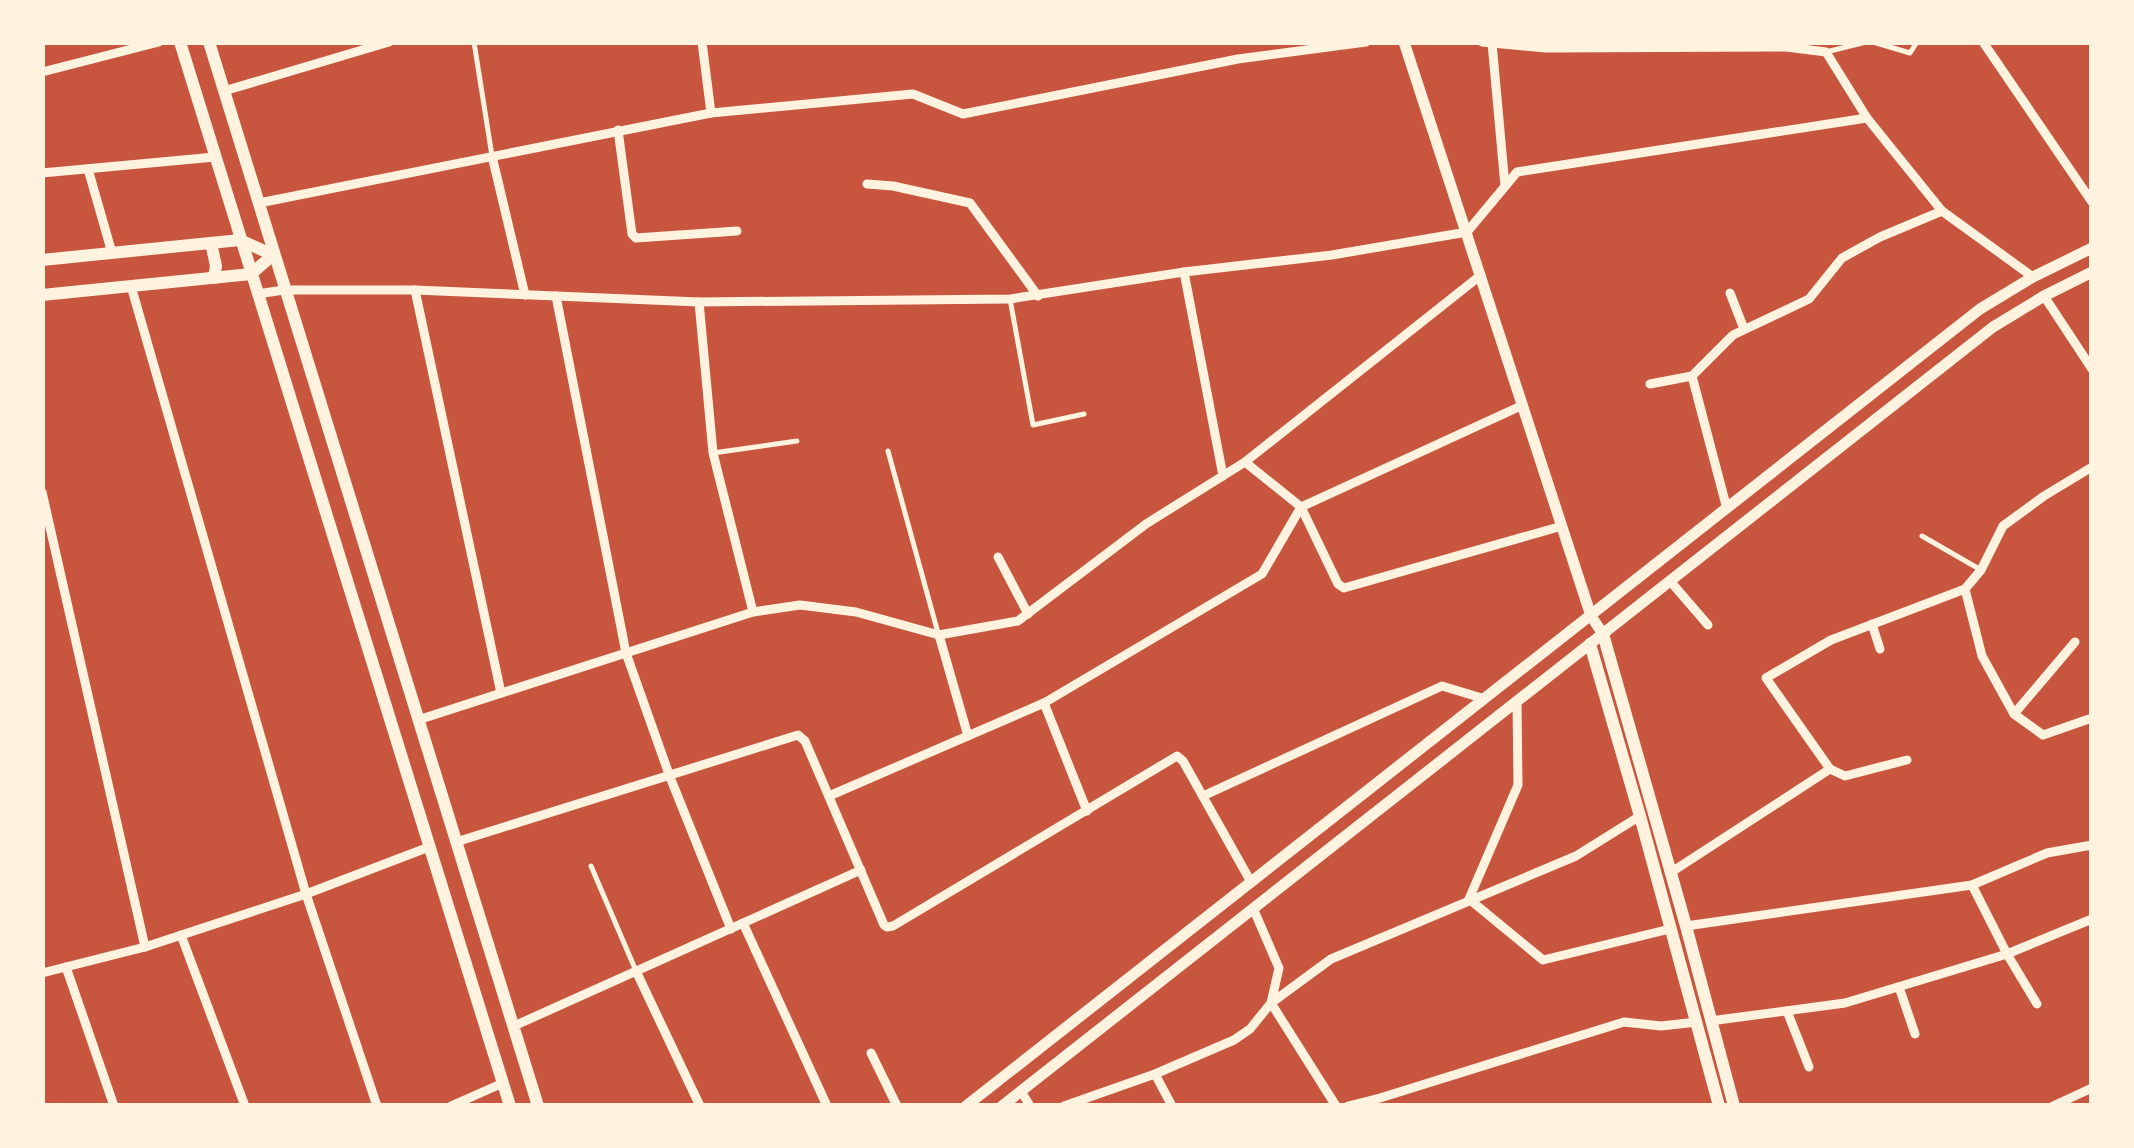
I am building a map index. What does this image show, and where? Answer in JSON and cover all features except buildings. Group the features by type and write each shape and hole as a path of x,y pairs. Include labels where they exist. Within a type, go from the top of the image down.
{"main road":[{"path":"180,42 510,1106"},
{"path":"209,42 538,1106"},
{"path":"223,183 240,184 250,173"},
{"path":"42,260 240,240 273,254"},
{"path":"210,243 216,266 214,278"},
{"path":"42,295 250,274 273,254"},
{"path":"288,396 301,385 314,388"},
{"path":"1603,634 1686,926 1719,1106"},
{"path":"1590,644 1670,930 1734,1106"}],"street":[{"path":"42,72 159,42"},
{"path":"224,91 389,42"},
{"path":"702,42 711,113"},
{"path":"259,203 711,113 912,94 963,114 1238,59 1366,42"},
{"path":"1404,42 1590,616 1590,644"},
{"path":"1482,42 1785,45 1826,52 1867,118 1942,212 2033,277"},
{"path":"1983,42 2092,202"},
{"path":"1492,43 1505,186"},
{"path":"257,294 284,290 415,290 699,302 1038,296 1468,232 1517,172 1867,118"},
{"path":"618,130 632,234 636,238 737,230"},
{"path":"492,156 525,294"},
{"path":"42,173 215,157"},
{"path":"88,169 112,253"},
{"path":"868,184 970,204 1038,296"},
{"path":"1650,384 1692,376 1733,335 1808,299 1842,258 1880,237 1942,212"},
{"path":"966,1106 1980,309 2092,248"},
{"path":"1184,272 1223,476"},
{"path":"1002,1106 1993,327 2092,272"},
{"path":"418,720 753,612 800,605 856,612 939,636 1018,622 1146,524 1246,462 1481,275"},
{"path":"130,286 306,894 377,1106"},
{"path":"415,290 501,694"},
{"path":"1730,293 1744,330"},
{"path":"556,296 626,653 670,777 731,928"},
{"path":"2044,296 2092,369"},
{"path":"699,302 713,454 753,612"},
{"path":"1692,376 1726,509"},
{"path":"828,796 1044,704 1262,574 1300,507 1523,405"},
{"path":"1246,462 1300,507 1338,584 1344,588 1562,526"},
{"path":"1907,760 1846,776 1830,769 1766,678 1831,640 1965,589 1981,570 2003,526 2092,467"},
{"path":"42,492 145,947"},
{"path":"998,557 1028,614"},
{"path":"1670,581 1708,625"},
{"path":"1965,589 1982,656 2014,714 2042,735 2089,719"},
{"path":"1590,616 1603,634"},
{"path":"1872,624 1880,649"},
{"path":"939,636 968,736"},
{"path":"2014,714 2076,642"},
{"path":"1203,796 1442,686 1484,699"},
{"path":"1469,899 1518,785 1517,700"},
{"path":"1044,704 1087,810"},
{"path":"456,842 798,735 802,736 887,927 1177,756 1251,882"},
{"path":"1430,742 1443,759"},
{"path":"1670,873 1830,769"},
{"path":"1064,1106 1234,1040 1250,1029 1270,1003 1331,958 1576,856 1640,816"},
{"path":"1686,926 1972,885 2047,852 2092,845"},
{"path":"42,973 181,936 429,847"},
{"path":"514,1026 861,870"},
{"path":"1972,885 2006,954 2037,1004"},
{"path":"1469,899 1543,960 1670,930"},
{"path":"1253,908 1279,968 1270,1003 1336,1106"},
{"path":"1348,1106 1624,1022 1661,1026 1844,1004 2006,954 2092,918"},
{"path":"744,923 827,1106"},
{"path":"181,936 246,1106"},
{"path":"66,967 114,1106"},
{"path":"636,971 700,1106"},
{"path":"1899,986 1915,1034"},
{"path":"1787,1011 1810,1067"},
{"path":"871,1053 897,1106"},
{"path":"1154,1074 1172,1106"},
{"path":"452,1106 503,1083"},
{"path":"2053,1106 2092,1088"},
{"path":"1021,1091 1030,1106"}],"lane":[{"path":"474,42 492,156"},
{"path":"1826,52 1870,42 1910,54 1917,42"},
{"path":"1010,298 1033,425 1084,414"},
{"path":"713,454 797,441"},
{"path":"888,452 939,636"},
{"path":"1922,536 1981,570"},
{"path":"591,866 636,971"}]}
